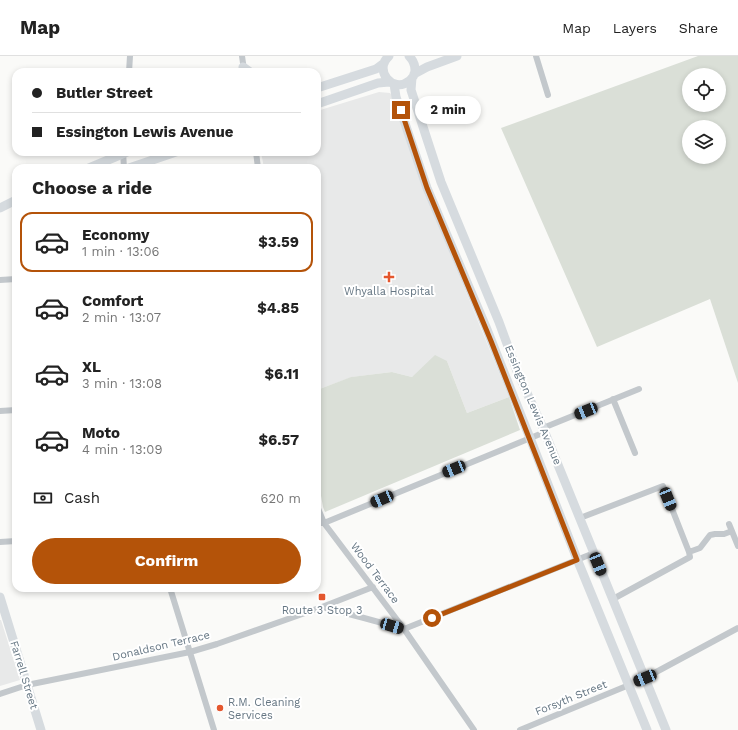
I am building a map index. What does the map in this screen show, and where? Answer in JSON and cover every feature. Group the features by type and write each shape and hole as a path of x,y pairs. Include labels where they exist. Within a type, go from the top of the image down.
{"street":[{"path":"128,68 130,56"},
{"path":"242,56 245,68"},
{"name":"Essington Lewis Avenue","path":"409,56 414,63 415,68 411,90 441,182 499,322 517,371 544,430 666,730"},
{"path":"321,103 378,83 404,84 409,82 413,76 427,67 457,56"},
{"path":"536,56 548,95"},
{"path":"321,87 376,69 387,58"},
{"name":"Essington Lewis Avenue","path":"387,58 383,68 383,73 392,83 427,188 484,322 577,560 647,730"},
{"path":"98,164 117,156"},
{"path":"140,164 164,156"},
{"path":"0,208 12,202"},
{"path":"0,280 12,280"},
{"path":"324,523 530,438 544,430 639,389"},
{"path":"613,399 635,453"},
{"path":"0,411 12,410"},
{"path":"580,518 662,486 690,552 690,557 613,599"},
{"name":"Wood Terrace","path":"321,516 324,523 404,629 474,730"},
{"path":"729,524 738,546"},
{"path":"690,552 700,548 710,535 724,534 732,531"},
{"path":"0,542 12,541"},
{"path":"322,607 404,629 594,553"},
{"name":"Donaldson Terrace","path":"0,694 27,685 190,652 322,607 373,587"},
{"path":"171,592 214,730"},
{"name":"Farrell Street","path":"0,597 41,730"},
{"path":"629,685 645,678 738,628"},
{"name":"Forsyth Street","path":"520,730 629,685"}],"shaded area":[{"path":"698,56 738,56 738,383 710,299 597,347 501,128"},
{"name":"Whyalla Hospital","path":"379,92 390,93 394,98 428,199 509,397 467,413 447,361 412,377 392,372 352,377 321,389 321,164 263,164 262,156 321,156 321,110"},
{"path":"435,355 447,361 467,413 509,397 520,430 325,512 321,496 321,388 351,377 392,372 412,377"},
{"path":"0,620 20,680 0,686"}],"place":[{"name":"Whyalla Hospital","path":"389,277"},
{"name":"Route 3 Stop 3","path":"322,597"},
{"name":"R.M. Cleaning Services","path":"220,708"}],"route":[{"path":"401,110 427,188 491,341 577,560 432,618"}]}
